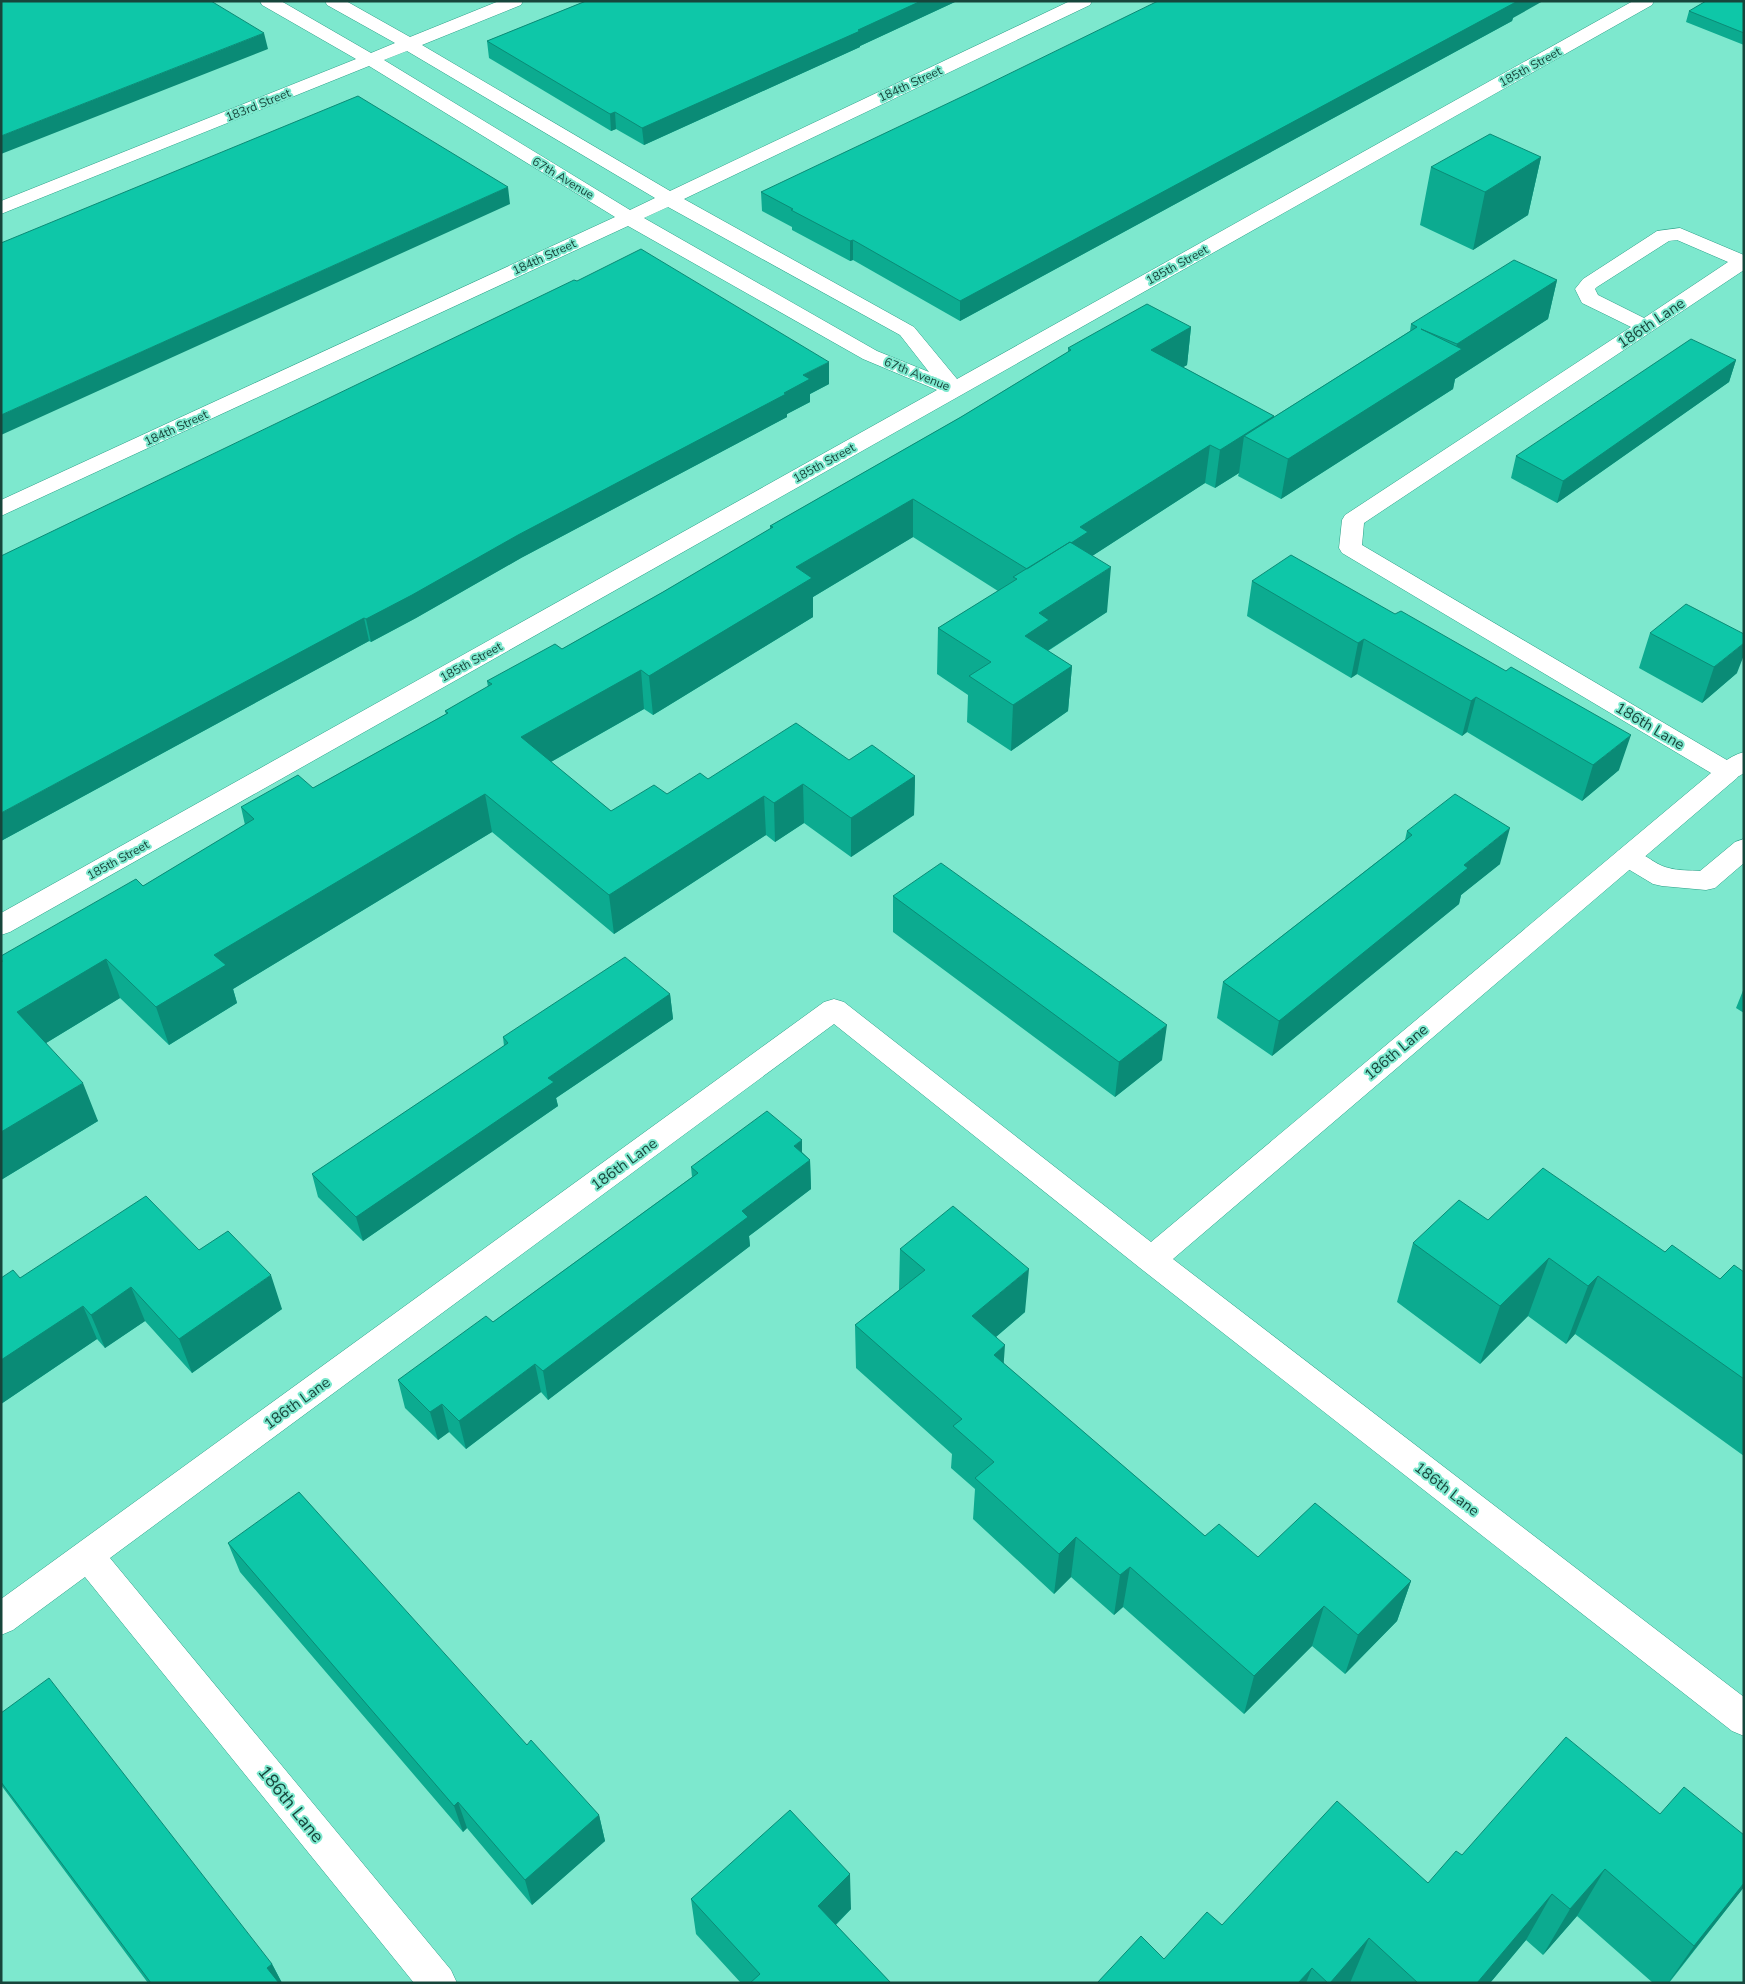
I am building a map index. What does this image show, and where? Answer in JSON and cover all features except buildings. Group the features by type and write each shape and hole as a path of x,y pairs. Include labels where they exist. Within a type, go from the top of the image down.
{"street":[{"name":"67th Avenue","path":"268,1 371,60 629,218 870,356 955,390"},
{"name":"67th Avenue","path":"333,1 410,44 669,199 907,331 955,390"},
{"name":"183rd Street","path":"1,208 514,1"},
{"name":"184th Street","path":"1,510 629,218 1084,1"},
{"name":"185th Street","path":"1,925 1646,1"},
{"path":"1646,326 1589,299 1585,289 1590,282 1664,235 1680,234 1743,262"},
{"name":"186th Lane","path":"1151,1259 1736,766 1350,548 1353,520 1743,262"},
{"path":"1628,857 1662,877 1706,881 1744,848"},
{"name":"186th Lane","path":"1,1619 834,1010 1151,1259 1744,1719"},
{"name":"186th Lane","path":"88,1556 438,1983"}]}
